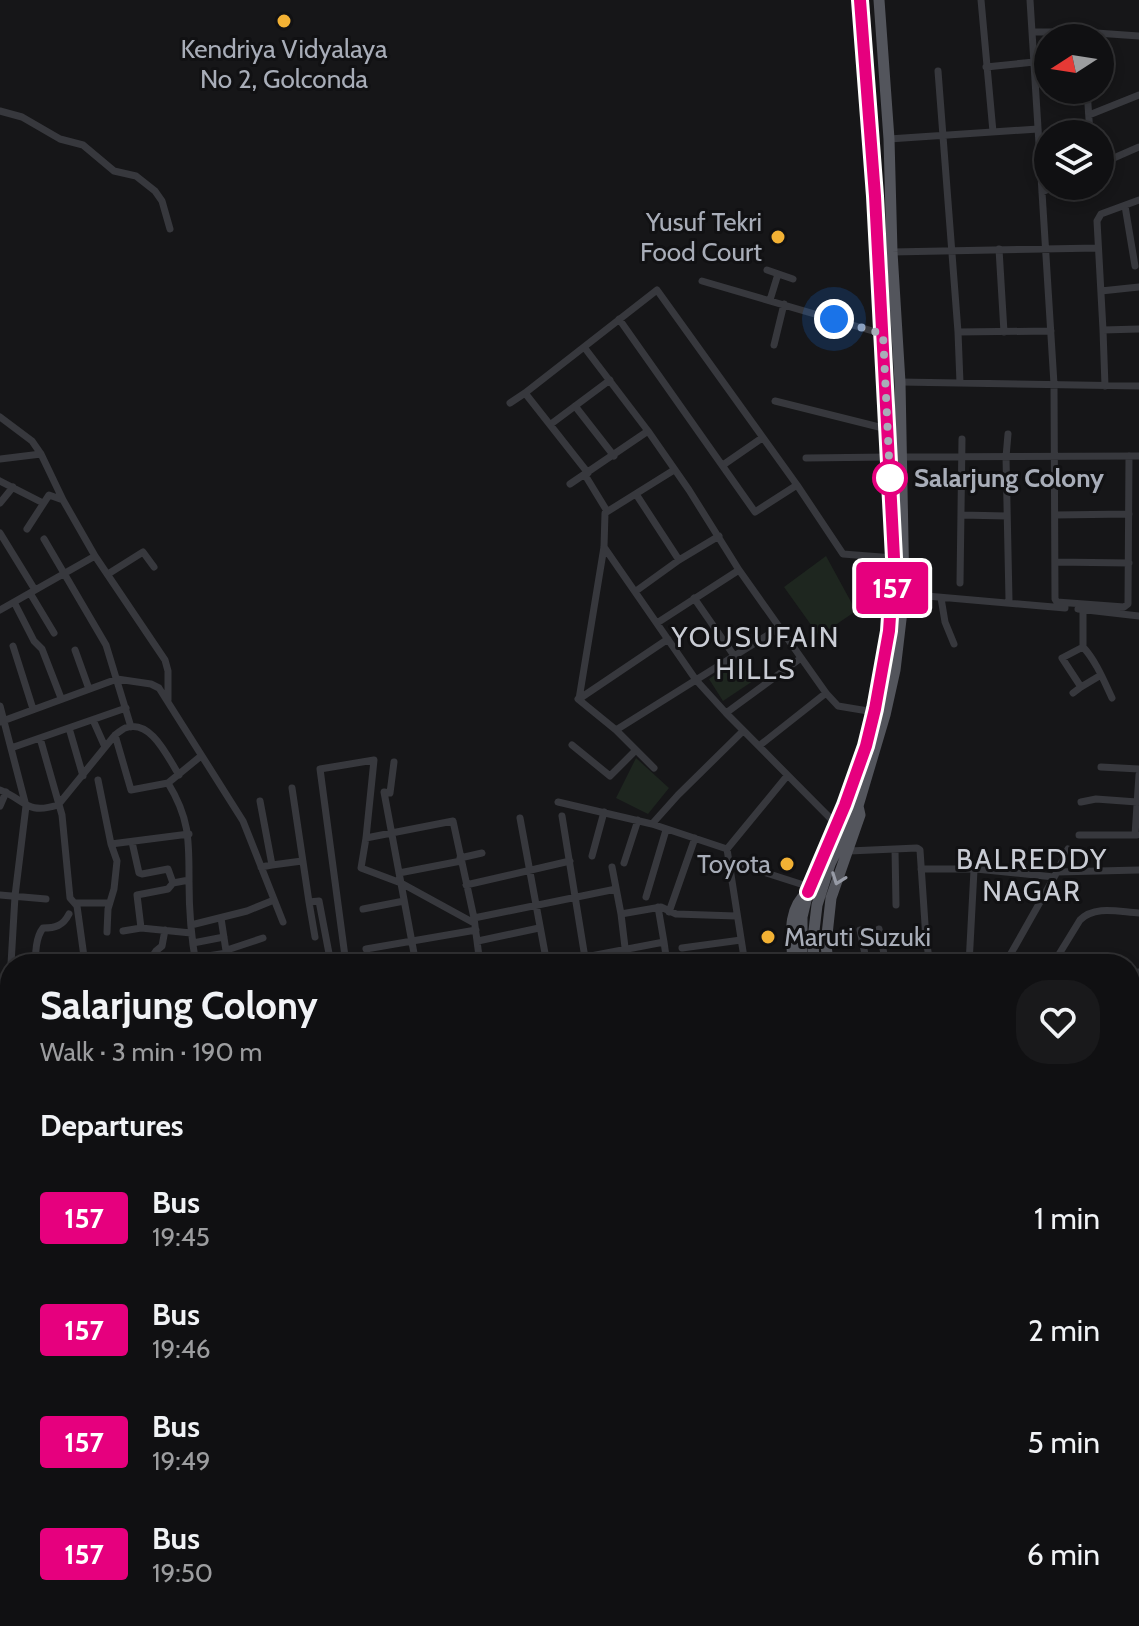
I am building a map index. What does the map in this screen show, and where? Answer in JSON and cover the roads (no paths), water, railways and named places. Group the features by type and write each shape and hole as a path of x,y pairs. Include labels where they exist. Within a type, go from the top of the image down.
{"main road":[{"path":"814,954 817,905 874,712 889,631 894,558 883,334 860,0"},
{"path":"802,954 803,910 809,890 841,826 858,806 885,715 895,670 904,594 900,382 879,0"},
{"path":"867,94 886,94"},
{"path":"827,954 831,898 860,815 858,806"},
{"path":"793,954 795,905 809,890"}],"street":[{"path":"981,0 993,132"},
{"path":"986,67 1034,62 1030,0"},
{"path":"1114,36 1139,36"},
{"path":"938,71 960,383"},
{"path":"1089,115 1139,95"},
{"path":"1088,104 1089,120"},
{"path":"0,111 22,117 60,139 83,145 114,171 136,176 162,201 170,229"},
{"path":"889,139 1034,129"},
{"path":"1114,158 1139,147"},
{"path":"1043,200 1054,384 1057,602 1124,607 1128,604 1129,456"},
{"path":"1105,386 1097,221 1101,214 1139,200"},
{"path":"1125,206 1135,266"},
{"path":"892,252 1098,248"},
{"path":"999,249 1004,332"},
{"path":"767,270 793,279"},
{"path":"770,300 778,274"},
{"path":"702,281 883,334"},
{"path":"1101,291 1139,287"},
{"path":"510,403 657,290 843,554 894,558"},
{"path":"774,345 784,304"},
{"path":"619,319 755,512 797,485"},
{"path":"1103,330 1139,329"},
{"path":"958,332 1051,331"},
{"path":"584,347 648,431 739,570 826,693 838,706 874,712"},
{"path":"551,424 610,380"},
{"path":"900,382 1139,386"},
{"path":"525,393 586,474 607,511"},
{"path":"775,401 887,429"},
{"path":"575,406 614,456"},
{"path":"0,417 32,441 41,454 95,556 165,660 168,700"},
{"path":"570,484 648,431"},
{"path":"1008,434 1009,600"},
{"path":"723,465 762,438"},
{"path":"960,583 962,439"},
{"path":"0,459 41,454"},
{"path":"901,457 1139,456"},
{"path":"806,458 888,457"},
{"path":"577,698 604,547 604,516 607,511 674,470"},
{"path":"0,481 43,503"},
{"path":"0,503 13,487"},
{"path":"636,494 679,560"},
{"path":"27,529 49,495 63,500"},
{"path":"1055,515 1129,514"},
{"path":"961,515 1007,516"},
{"path":"0,533 54,633"},
{"path":"636,591 719,536"},
{"path":"44,539 106,645 131,727"},
{"path":"604,547 696,680 787,776 841,826"},
{"path":"108,574 143,552 154,567"},
{"path":"0,598 2,609 95,556"},
{"path":"1055,562 1129,563"},
{"path":"657,623 739,570"},
{"path":"904,594 1139,616"},
{"path":"694,598 735,657"},
{"path":"941,598 945,622 954,644"},
{"path":"14,602 34,641 42,649 61,698"},
{"path":"1083,609 1083,647 1112,698"},
{"path":"616,730 779,628"},
{"path":"577,698 668,639"},
{"path":"13,646 33,709"},
{"path":"1081,687 1062,658 1083,647"},
{"path":"75,650 89,689"},
{"path":"726,713 801,658"},
{"path":"1073,693 1101,675"},
{"path":"2,721 117,679 159,688 243,821 283,922"},
{"path":"759,746 826,693"},
{"path":"577,698 616,730 654,768"},
{"path":"0,706 26,811 15,896 12,954"},
{"path":"11,748 126,708"},
{"path":"93,720 105,747"},
{"path":"69,728 83,776"},
{"path":"60,809 105,747 125,728 144,729 154,737 173,779 189,834 194,954"},
{"path":"652,824 743,731"},
{"path":"40,738 60,809 70,898 77,906 84,954"},
{"path":"116,739 131,790 173,779 201,756"},
{"path":"572,745 610,776 636,750"},
{"path":"345,954 320,769 374,760 361,868 401,883 475,924"},
{"path":"394,762 390,793 384,792 414,954"},
{"path":"1101,767 1139,769"},
{"path":"1079,835 1137,835 1139,775"},
{"path":"743,954 727,849 787,776"},
{"path":"98,780 116,860 107,932"},
{"path":"292,788 315,937"},
{"path":"0,806 3,793 26,811"},
{"path":"1081,802 1096,799 1137,802"},
{"path":"260,801 272,865"},
{"path":"558,802 638,820 727,849"},
{"path":"26,811 60,809"},
{"path":"592,856 604,812"},
{"path":"562,816 585,954"},
{"path":"520,818 546,954"},
{"path":"624,863 638,820"},
{"path":"366,838 453,821 479,954"},
{"path":"646,897 666,830"},
{"path":"111,844 189,834"},
{"path":"669,912 695,838"},
{"path":"132,842 140,874 168,869 173,883"},
{"path":"895,849 896,905"},
{"path":"849,851 919,849 928,954"},
{"path":"1011,954 1068,849"},
{"path":"399,873 482,853"},
{"path":"116,860 134,855"},
{"path":"261,867 302,861"},
{"path":"466,885 570,861"},
{"path":"729,861 809,890"},
{"path":"612,867 625,954"},
{"path":"921,869 1056,874 1139,870"},
{"path":"970,954 974,870"},
{"path":"141,928 137,895 168,889 173,883 189,880"},
{"path":"366,949 412,942 535,904 616,889"},
{"path":"0,895 46,899"},
{"path":"123,931 141,928 191,929 274,900"},
{"path":"309,902 336,900"},
{"path":"319,901 329,954"},
{"path":"363,909 404,901"},
{"path":"75,903 109,903"},
{"path":"658,907 666,954"},
{"path":"621,914 664,907 676,914 736,916"},
{"path":"1059,954 1086,914 1095,911 1139,913"},
{"path":"36,954 40,931 56,928 69,914"},
{"path":"221,918 227,952"},
{"path":"478,941 539,928"},
{"path":"879,929 884,954"},
{"path":"154,954 162,946 165,930"},
{"path":"860,930 865,954"},
{"path":"326,937 342,935"},
{"path":"193,943 224,937"},
{"path":"220,954 263,938"},
{"path":"682,948 741,940"},
{"path":"610,954 664,942"}],"place":[{"name":"Kendriya Vidyalaya No 2, Golconda","path":"284,21"},
{"name":"Yusuf Tekri Food Court","path":"778,237"},
{"name":"Salarjung Colony","path":"890,478"},
{"name":"Toyota","path":"787,864"},
{"name":"Maruti Suzuki","path":"768,937"}],"district":[{"name":"YOUSUFAIN HILLS","path":"756,653"},
{"name":"BALREDDY NAGAR","path":"1032,875"}]}
